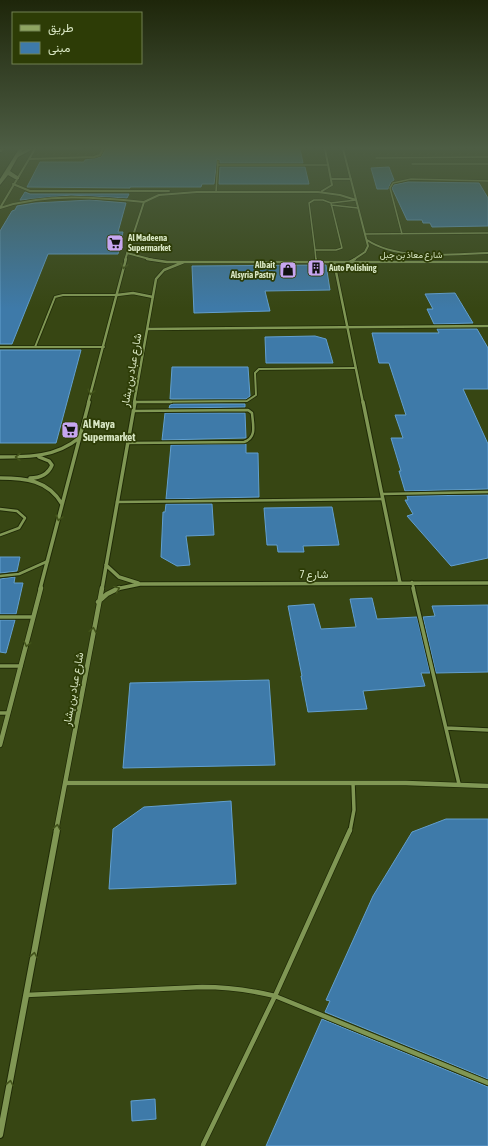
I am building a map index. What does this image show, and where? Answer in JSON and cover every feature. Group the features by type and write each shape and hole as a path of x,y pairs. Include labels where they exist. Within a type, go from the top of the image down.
{"street":[{"path":"0,208 16,202"},
{"path":"0,745 79,437 104,348 127,253 144,202"},
{"path":"348,262 365,252 368,246 357,202"},
{"name":"شارع معاذ بن جبل","path":"367,240 375,246 392,251 488,253"},
{"name":"شارع عباد بن بشار","path":"127,253 152,260 184,262 334,262"},
{"path":"452,253 448,258 457,262"},
{"name":"شارع عباد بن بشار","path":"0,1135 106,565 153,297 158,274 169,267 184,262"},
{"path":"334,262 400,583"},
{"name":"شارع معاذ بن جبل","path":"334,262 488,262"},
{"path":"117,296 141,294 153,297"},
{"path":"148,329 488,326"},
{"path":"31,457 61,450 72,444 79,437"},
{"path":"0,457 41,458 49,460 52,465 50,470 44,475 34,478 0,478"},
{"path":"23,478 38,482 50,488 58,495 62,504"},
{"name":"شارع 7","path":"106,565 119,576 140,584"},
{"name":"شارع 7","path":"98,603 104,595 115,589 127,585 140,584 412,582 488,583"},
{"path":"65,783 353,783 460,784 488,786"}],"lane":[{"path":"310,202 309,203 316,262"},
{"path":"326,202 358,208"},
{"path":"331,204 340,202"},
{"path":"394,202 402,234"},
{"path":"314,250 336,250 342,248 331,204"},
{"path":"365,234 488,233"},
{"path":"35,347 55,297 63,295 117,296"},
{"path":"0,347 104,348"},
{"path":"135,402 247,401 256,395 255,373 259,369 356,368"},
{"path":"127,443 244,442 250,440 253,436 252,413 248,410 133,411"},
{"path":"382,494 488,492"},
{"path":"117,502 382,499"},
{"path":"0,509 17,511 25,518 19,528 0,535"},
{"path":"0,576 19,574 48,561"},
{"path":"412,582 460,784"},
{"path":"0,617 33,617"},
{"path":"0,666 21,666"},
{"path":"0,713 9,713"},
{"path":"446,728 488,730"},
{"path":"203,1144 275,996 348,837 356,804 353,783"},
{"path":"26,994 226,987 251,990 275,996 488,1083"}],"building":[{"path":"399,202 488,202 488,226 432,227 430,223 423,223 422,220 407,220"},
{"path":"35,203 126,203 118,232 123,232 118,254 48,254 12,344 0,344 0,231 12,211 15,210 17,206"},
{"path":"326,265 330,290 265,291 270,311 194,313 192,266"},
{"path":"455,293 473,323 434,324 427,309 433,309 425,294"},
{"path":"437,329 477,329 488,348 488,389 463,389 488,444 488,489 405,491 399,471 401,471 391,438 403,438 395,415 406,415 389,363 379,363 372,333 439,333"},
{"path":"315,336 326,339 333,363 266,363 265,337"},
{"path":"0,350 81,350 56,443 0,443"},
{"path":"172,367 248,367 250,396 246,399 170,399"},
{"path":"245,404 245,407 169,408 170,405"},
{"path":"165,413 245,413 246,438 162,440"},
{"path":"246,444 246,453 258,453 259,497 166,499 171,445"},
{"path":"488,495 488,558 451,566 407,516 413,514 405,500 408,500 407,496"},
{"path":"166,504 212,504 214,535 186,536 190,565 177,566 161,557 163,512 165,512"},
{"path":"332,507 339,545 303,546 304,552 278,552 277,545 267,545 264,508"},
{"path":"0,557 20,557 17,571 0,573"},
{"path":"15,577 14,583 23,583 16,614 0,614 0,579"},
{"path":"372,598 377,619 417,617 430,673 421,673 425,686 363,691 367,709 308,712 288,606 314,604 321,629 356,627 350,599"},
{"path":"488,605 488,672 436,673 423,617 435,616 432,606"},
{"path":"0,620 15,620 6,653 0,652"},
{"path":"269,680 275,765 123,768 130,683"},
{"path":"231,801 236,884 109,889 113,829 144,807"},
{"path":"446,819 488,819 488,1079 325,1012 330,1001 326,1000 373,896 412,832"},
{"path":"322,1019 488,1087 488,1146 266,1146"},
{"path":"155,1099 156,1119 132,1121 131,1101"}],"place":[{"name":"Al Madeena Supermarket","path":"115,243"},
{"name":"Auto Polishing","path":"316,268"},
{"name":"Albait Alsyria Pastry","path":"288,270"},
{"name":"Al Maya Supermarket","path":"70,430"}]}
